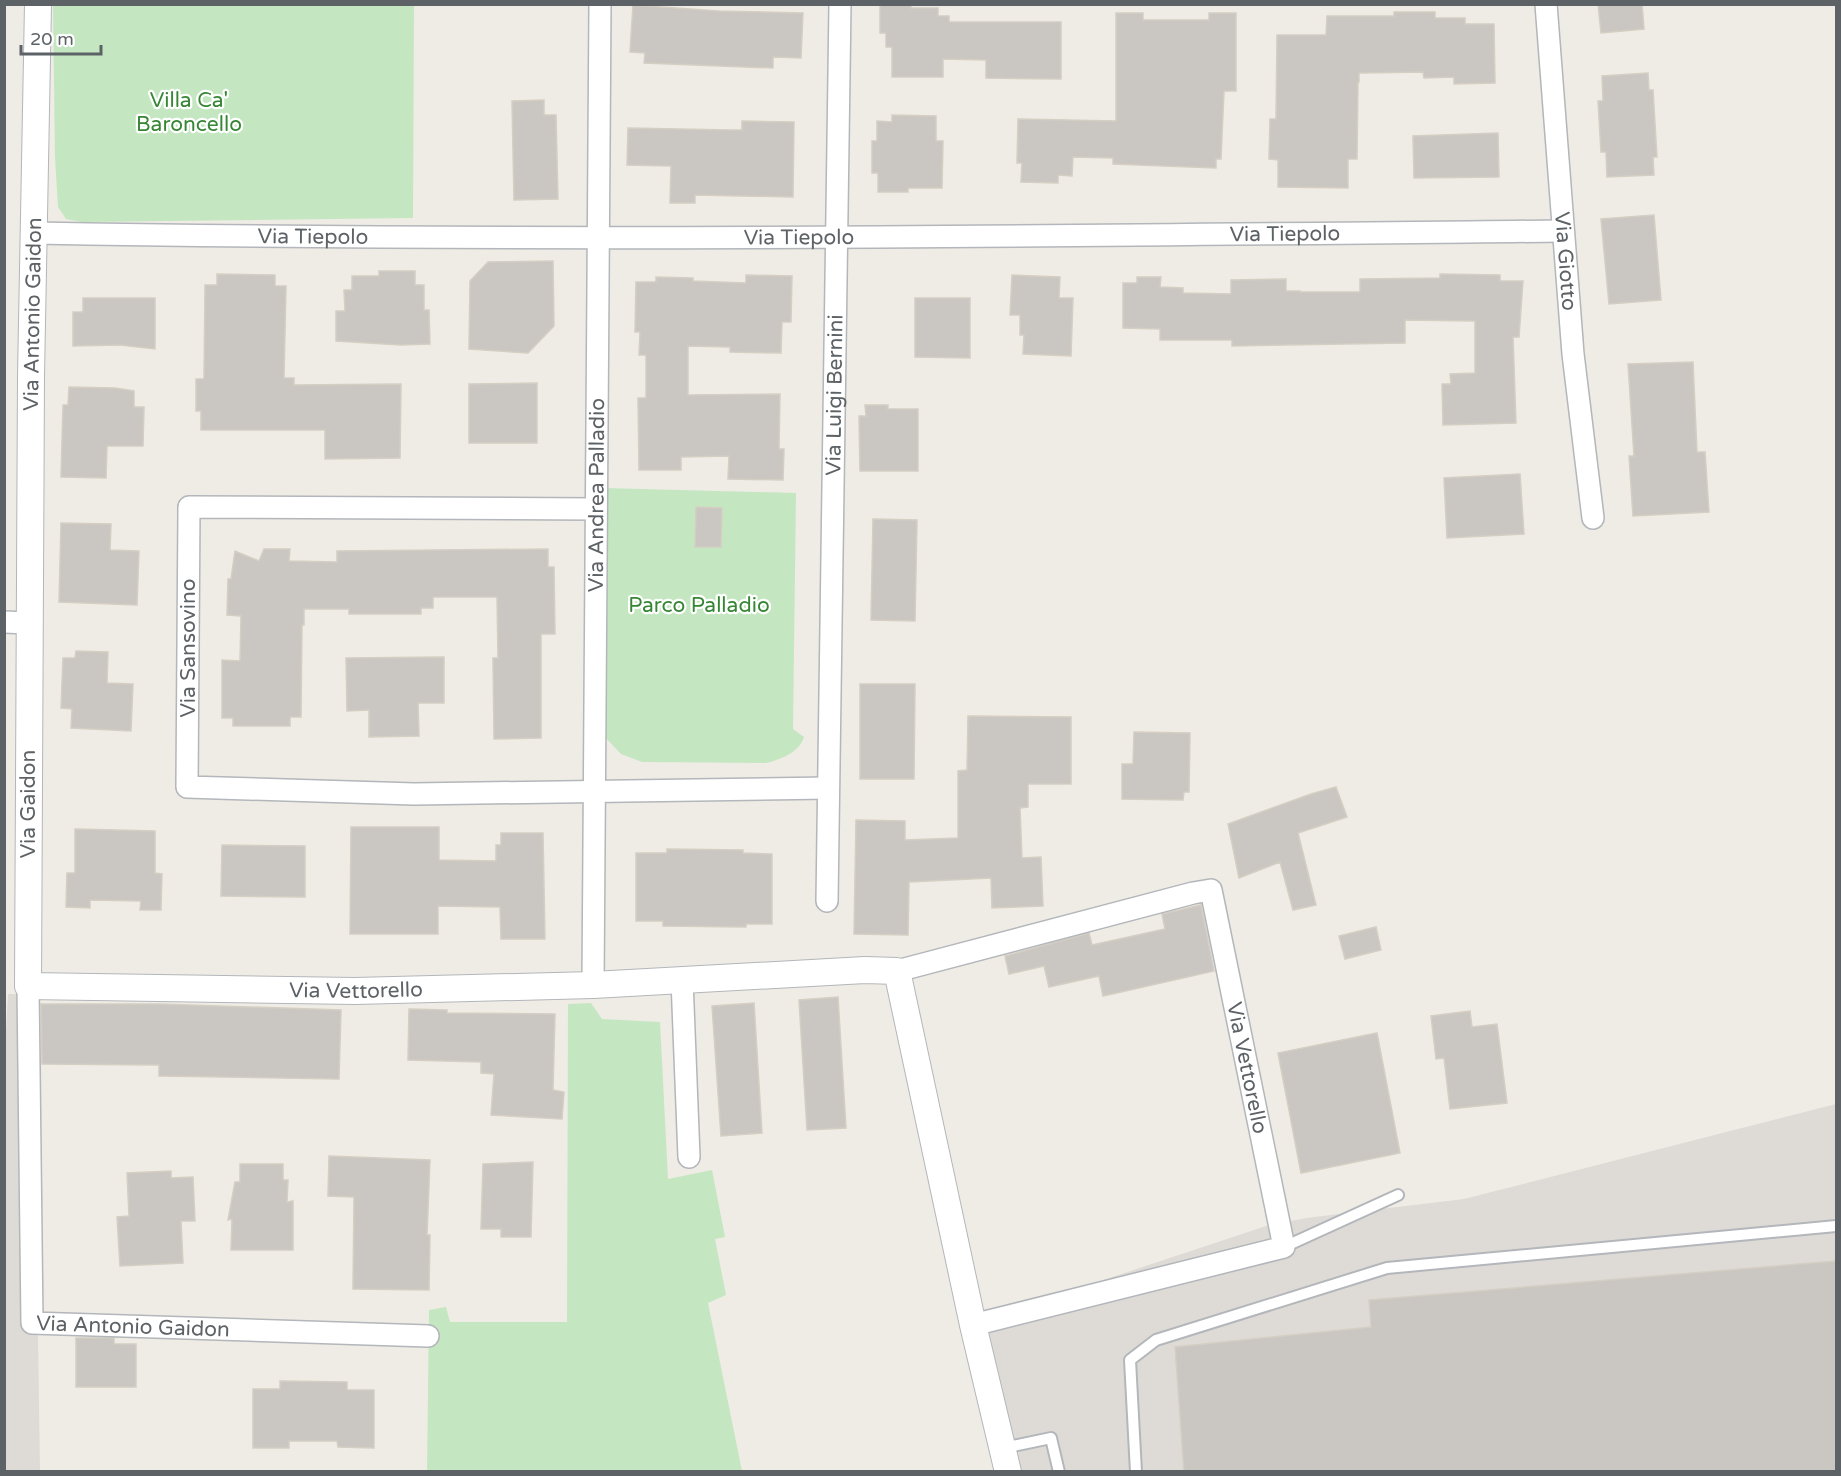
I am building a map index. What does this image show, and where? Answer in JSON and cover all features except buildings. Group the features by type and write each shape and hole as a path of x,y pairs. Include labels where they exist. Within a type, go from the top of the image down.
{"street":[{"name":"Via Antonio Gaidon","path":"17,622 35,233 38,4"},
{"name":"Via Andrea Palladio","path":"592,985 600,4"},
{"name":"Via Luigi Bernini","path":"827,901 840,4"},
{"name":"Via Giotto","path":"1546,4 1573,354 1593,518"},
{"name":"Via Tiepolo","path":"35,233 265,237 837,238 1563,231"},
{"name":"Via Sansovino","path":"595,509 189,507 187,787 414,794 595,790"},
{"name":"Via Gaidon","path":"17,622 28,986"},
{"path":"595,790 828,788"},
{"name":"Via Vettorello","path":"28,986 355,991 592,985 865,970 897,971 1211,890 1284,1247"},
{"path":"897,971 973,1325 1006,1460"},
{"path":"682,980 689,1157"},
{"name":"Via Antonio Gaidon","path":"28,986 32,1323 428,1336"},
{"path":"973,1325 1284,1247"}],"lane":[{"path":"1284,1247 1398,1195"},
{"path":"1136,1472 1130,1360 1156,1340 1387,1268 1836,1226"},
{"path":"1006,1460 1051,1438 1059,1472"}],"shaded area":[{"path":"8,994 33,994 40,1471 5,1472 5,1048"},
{"path":"1836,1104 1836,1471 1018,1471 983,1320 1266,1226 1306,1218 1464,1199"}],"green space":[{"name":"Villa Ca' Baroncello","path":"53,5 414,5 413,218 82,222 66,219 58,207 55,158"},
{"name":"Parco Palladio","path":"604,488 796,493 793,729 804,737 802,743 794,751 766,763 642,762 621,754 603,735"},
{"path":"591,1003 602,1019 660,1022 668,1179 712,1170 725,1237 715,1239 726,1295 708,1303 742,1471 427,1472 429,1310 446,1307 450,1322 567,1322 568,1004"}]}
